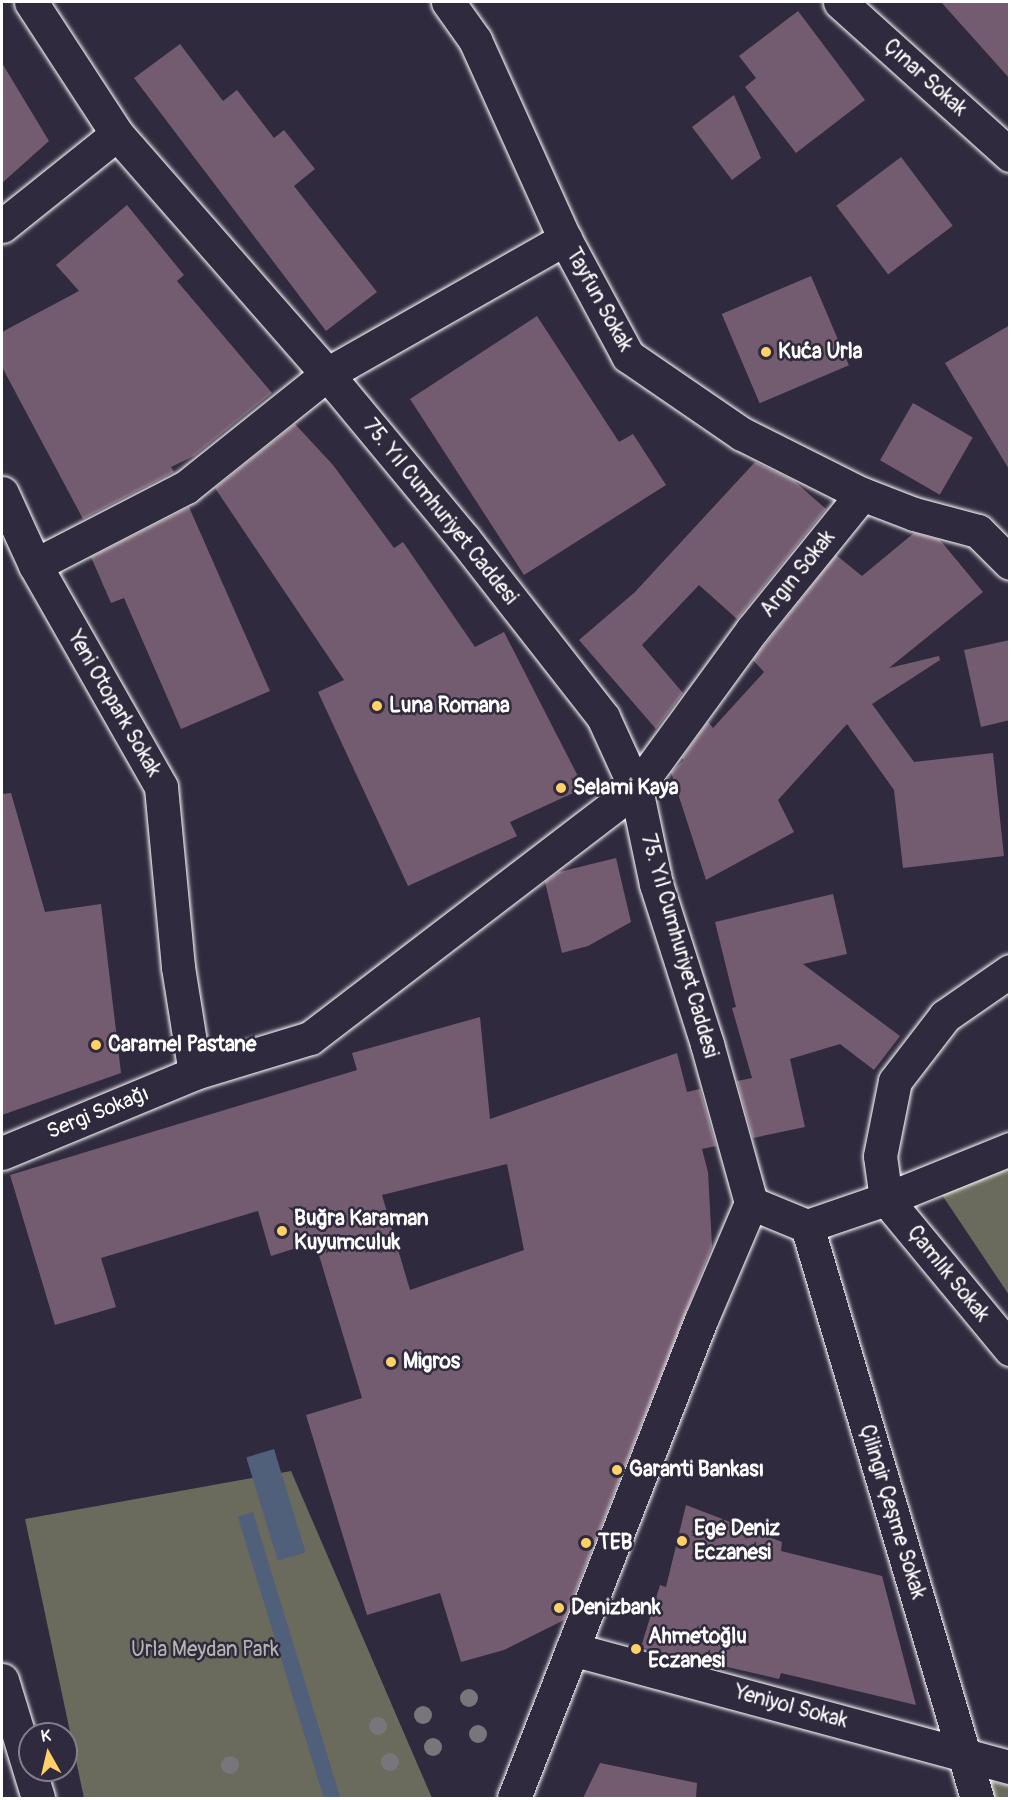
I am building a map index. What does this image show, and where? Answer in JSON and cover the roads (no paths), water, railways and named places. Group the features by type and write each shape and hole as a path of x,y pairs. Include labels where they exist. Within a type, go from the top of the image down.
{"street":[{"name":"75. Yıl Cumhuriyet Caddesi","path":"31,2 117,134 327,374 464,538 603,717 636,789 657,884 707,1044 751,1203"},
{"name":"Tayfun Sokak","path":"448,2 475,40 565,239 628,356 742,434 862,494"},
{"name":"Çınar Sokak","path":"840,2 1010,155"},
{"path":"2,226 117,134"},
{"path":"35,565 186,487 327,374 565,239"},
{"name":"Yeni Otopark Sokak","path":"2,493 35,565 161,787 178,967 195,1073"},
{"path":"862,494 914,514 978,531 1010,563"},
{"name":"Argın Sokak","path":"195,1073 310,1038 636,789 752,630 862,494"},
{"path":"886,1199 880,1156 895,1081 945,1016 1010,972"},
{"name":"Sergi Sokağı","path":"2,1153 195,1073"},
{"path":"514,1798 701,1320 751,1203 807,1226 886,1199 1010,1149"},
{"name":"Çamlık Sokak","path":"886,1199 1010,1349"},
{"name":"Çilingir Çeşme Sokak","path":"807,1226 977,1798"},
{"name":"Yeniyol Sokak","path":"572,1649 1010,1767"},
{"path":"2,1680 38,1798"}],"water":[{"path":"274,1449 306,1552 278,1561 246,1457"},
{"path":"253,1512 340,1798 324,1798 238,1517"}],"place":[{"name":"Kuća Urla","path":"766,352"},
{"name":"Luna Romana","path":"377,706"},
{"name":"Selami Kaya","path":"561,788"},
{"name":"Caramel Pastane","path":"96,1045"},
{"name":"Buğra Karaman Kuyumculuk","path":"282,1231"},
{"name":"Migros","path":"391,1362"},
{"name":"Garanti Bankası","path":"617,1470"},
{"name":"Ege Deniz Eczanesi","path":"682,1541"},
{"name":"TEB","path":"586,1543"},
{"name":"Denizbank","path":"559,1608"},
{"name":"Ahmetoğlu Eczanesi","path":"636,1649"}],"park label":[{"name":"Urla Meydan Park","path":"205,1650"}]}
